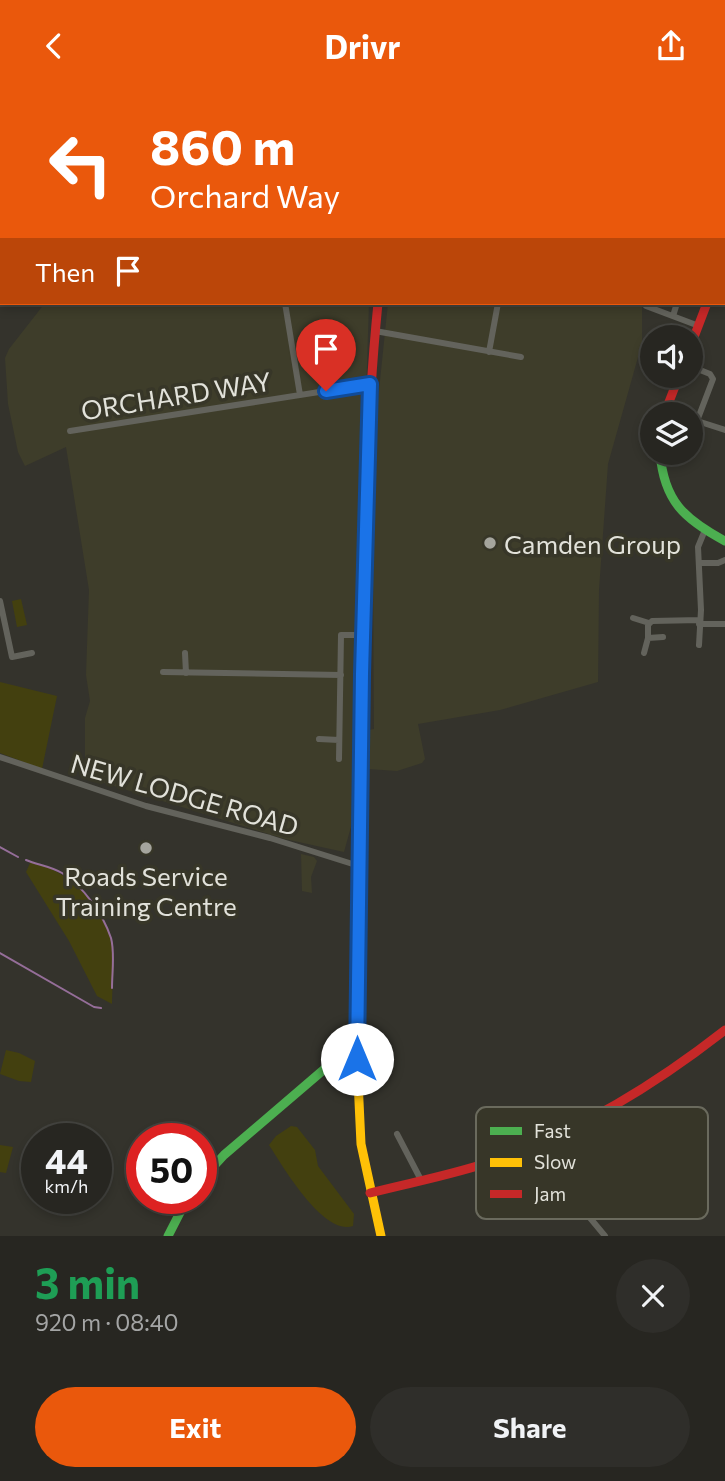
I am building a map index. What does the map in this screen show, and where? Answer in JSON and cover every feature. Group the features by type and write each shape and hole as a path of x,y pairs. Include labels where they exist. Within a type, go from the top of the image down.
{"main road":[{"path":"378,305 370,384 363,635 357,1059 361,1144 370,1193 382,1236"},
{"path":"699,325 706,305"},
{"path":"662,465 670,498 687,518 725,541"},
{"path":"613,1107 704,1047 725,1030"},
{"path":"217,1163 328,1066 357,1059"},
{"path":"370,1193 476,1166"},
{"path":"167,1236 179,1214"}],"street":[{"path":"285,305 300,395"},
{"path":"489,352 498,305"},
{"path":"673,316 676,305"},
{"path":"648,309 696,325"},
{"path":"375,331 521,357"},
{"path":"703,372 712,376 710,389 703,403"},
{"name":"ORCHARD WAY","path":"70,431 370,384"},
{"path":"710,389 720,393"},
{"path":"703,423 725,430"},
{"path":"699,645 698,545 705,530"},
{"path":"699,563 725,561"},
{"path":"0,601 12,657 32,653"},
{"path":"633,618 649,623 661,620 725,624"},
{"path":"644,653 649,623"},
{"path":"339,759 341,635 363,635"},
{"path":"648,638 663,637"},
{"path":"185,653 186,673"},
{"path":"163,673 341,675"},
{"path":"319,739 339,740"},
{"name":"NEW LODGE ROAD","path":"0,757 146,806 270,838 359,866"},
{"path":"397,1134 421,1180"},
{"path":"591,1219 605,1236"}],"shaded area":[{"path":"43,305 369,305 352,823 344,852 285,839 85,777 85,718 90,701 86,675 89,590 66,447 25,466 18,452 8,404 5,358"},
{"path":"388,305 642,305 640,350 608,464 599,590 598,682 500,710 418,724 425,759 422,763 397,771 368,769 368,730 374,729 373,579 378,400"},
{"path":"21,599 27,625 17,627 12,601"},
{"path":"0,682 57,696 42,769 0,753"},
{"path":"301,854 314,857 317,861 311,877 312,893 302,891"},
{"path":"31,861 69,880 99,911 112,945 112,1004 97,996 69,941 26,872"},
{"path":"6,1050 35,1061 31,1082 0,1074"},
{"path":"291,1126 297,1127 315,1150 318,1166 354,1214 353,1226 341,1226 317,1210 293,1182 269,1145 276,1136"},
{"path":"0,1145 13,1147 6,1173 0,1172"}],"waterway":[{"path":"0,847 18,857"},
{"path":"26,860 62,873 85,893 98,910 111,938 112,988"},
{"path":"0,953 94,1007 101,1008"}],"traffic: fast":[{"path":"661,465 666,484 679,507 698,525 725,541"},
{"path":"217,1163 328,1066 357,1059"},
{"path":"168,1236 179,1214"}],"traffic: slow":[{"path":"361,814 357,1059 361,1144 381,1236"}],"traffic: jam":[{"path":"361,814 366,495 378,305"},
{"path":"699,325 706,305"},
{"path":"669,402 674,388"},
{"path":"612,1107 672,1069 725,1030"},
{"path":"370,1193 476,1166"}],"place":[{"name":"Camden Group","path":"490,543"},
{"name":"Roads Service Training Centre","path":"146,848"}],"route":[{"path":"326,391 370,384 362,674 357,1059"}]}
